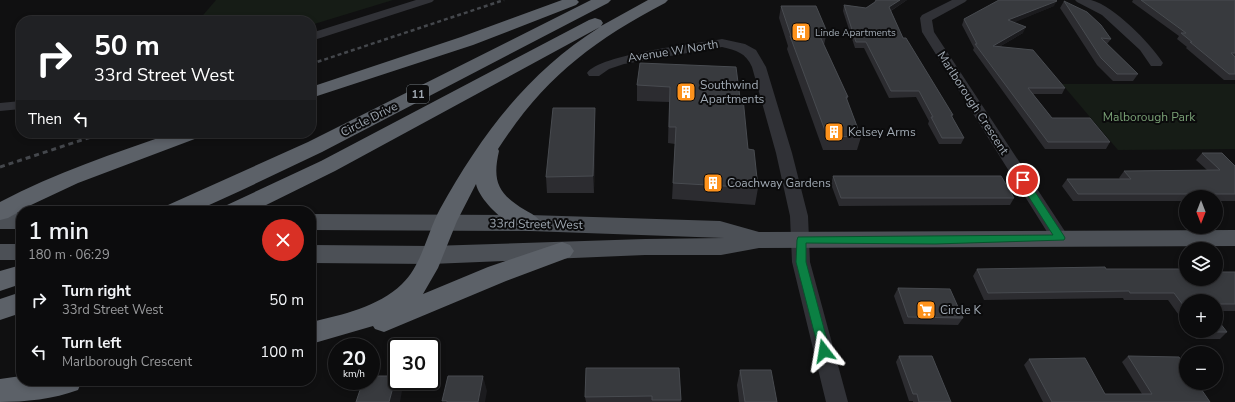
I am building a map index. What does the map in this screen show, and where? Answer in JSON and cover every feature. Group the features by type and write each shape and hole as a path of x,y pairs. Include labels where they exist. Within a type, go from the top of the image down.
{"highway":[{"path":"316,91 467,41 576,0"},
{"name":"Circle Drive","path":"187,206 315,147 603,0"},
{"name":"Circle Drive","path":"245,206 281,189 641,0"},
{"path":"316,332 358,320 397,302 410,292 422,278 444,222 471,174 496,137 533,90 560,64 596,36 660,0"},
{"path":"496,137 485,163 484,172 488,186 502,208 530,224"},
{"path":"0,212 29,195 109,162 179,138"},
{"path":"0,198 78,170 109,162"},
{"path":"316,340 356,330 384,321 497,274 562,251"},
{"path":"0,281 16,276"},
{"path":"0,310 16,304"},
{"path":"0,392 37,386"}],"main road":[{"path":"0,221 16,221"},
{"name":"33rd Street West","path":"316,222 444,222 720,230 759,240"},
{"name":"33rd Street West","path":"316,254 431,254 562,251 645,247 720,247 759,240 1235,238"},
{"path":"0,252 16,252"}],"street":[{"path":"316,35 428,0"},
{"name":"Marlborough Crescent","path":"961,0 926,18 928,32 1060,238"},
{"path":"1081,0 1106,12 1145,47 1156,63"},
{"name":"Avenue W North","path":"594,73 604,66 622,60 722,43 740,47 751,53 759,67 784,153 800,219 802,240 801,262 837,402"},
{"path":"0,107 16,105"}],"green space":[{"path":"216,0 393,0 316,23 316,16 202,16"},
{"name":"Malborough Park","path":"1062,84 1235,84 1235,149 1118,150"}],"building":[{"path":"876,0 900,0 889,7 903,38 906,38 953,115 951,115 964,138 942,138 919,91 891,91 866,42 856,42 844,5 866,8"},
{"path":"999,0 1057,1 1008,20 1026,27 993,46 1033,50 1065,88 1028,88 1052,118 1090,118 1110,142 1048,142 975,44 977,44 964,19"},
{"path":"1141,0 1235,0 1235,53 1231,53 1235,57 1235,74 1229,74 1181,33 1186,33"},
{"path":"1064,1 1087,12 1101,25 1111,39 1101,38 1138,74 1117,74 1101,58"},
{"path":"781,6 816,6 827,32 818,32 848,97 846,97 861,137 827,136 790,36"},
{"path":"640,63 736,67 740,98 743,98 748,149 754,150 758,188 673,183 676,127 669,127 670,87 637,85"},
{"path":"553,108 595,108 593,176 546,177"},
{"path":"1202,153 1222,153 1235,166 1235,194 1223,194 1223,190 1179,190 1179,194 1078,194 1067,179 1131,179 1124,171 1220,170"},
{"path":"833,176 1001,176 1014,198 841,198"},
{"path":"1105,267 1106,269 1179,269 1179,286 1223,286 1223,272 1235,272 1235,304 1223,304 1223,294 1179,294 1179,300 1174,293 1130,293 1129,291 988,293 977,269"},
{"name":"Circle K","path":"898,288 950,289 963,318 908,317"},
{"path":"1223,327 1227,332 1223,332"},
{"path":"899,356 932,356 951,402 919,402 917,394 913,394"},
{"path":"1128,356 1179,357 1179,390 1202,390 1210,402 1052,402 1029,359 1085,358 1105,394 1152,394"},
{"path":"586,368 679,368 681,400 652,400 652,396 585,397"},
{"path":"740,370 771,370 777,402 745,402"},
{"path":"380,376 388,376 388,390 392,390 389,402 356,402 360,390 380,390"},
{"path":"448,376 483,376 478,402 442,401"}],"railway":[{"path":"316,62 504,0"},
{"path":"0,167 88,138"}],"place":[{"name":"Linde Apartments","path":"801,32"},
{"name":"Southwind Apartments","path":"686,92"},
{"name":"Kelsey Arms","path":"834,132"},
{"name":"Coachway Gardens","path":"713,183"},
{"name":"Circle K","path":"926,310"}],"route":[{"path":"824,351 801,262 802,240 1060,238 1023,180"}]}
